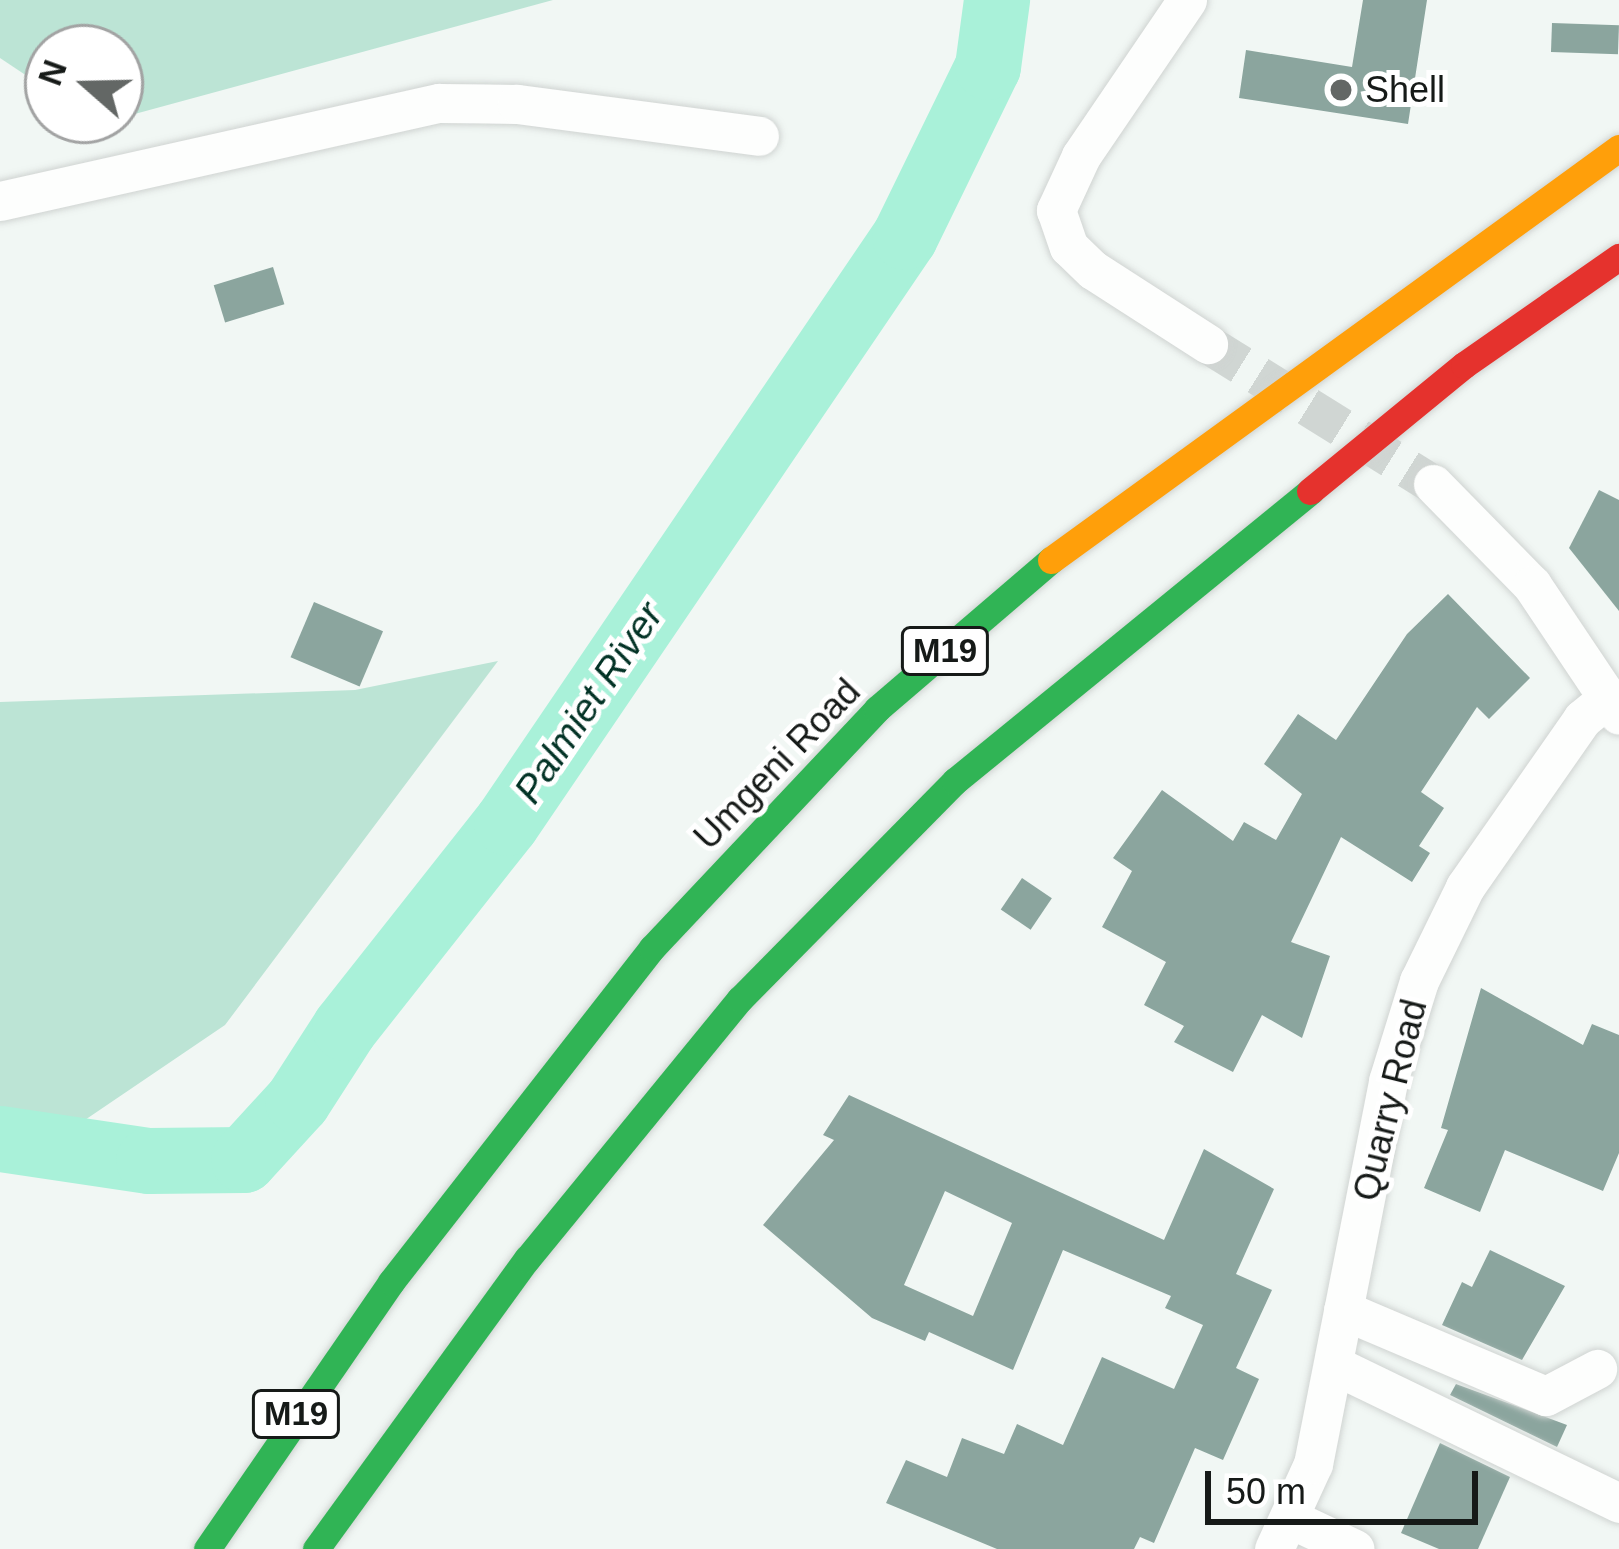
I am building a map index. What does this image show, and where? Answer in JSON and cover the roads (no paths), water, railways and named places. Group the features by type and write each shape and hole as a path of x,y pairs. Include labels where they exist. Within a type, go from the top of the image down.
{"highway":[{"name":"Umgeni Road","path":"207,1549 391,1282 652,948 877,709 1104,515 1619,148"},
{"name":"M19","path":"316,1549 527,1259 740,999 955,781 1465,365 1619,257"}],"street":[{"path":"1187,0 1081,156 1056,210 1069,247 1093,270 1208,344"},
{"path":"0,201 439,103 517,104 759,136"},
{"path":"1433,484 1532,584 1614,706"},
{"name":"Quarry Road","path":"1283,1534 1334,1365 1388,1081 1419,981 1478,868 1582,719 1614,706"},
{"path":"1343,1310 1546,1396 1597,1369"},
{"path":"1334,1365 1619,1503"},
{"path":"1283,1534 1354,1549"}],"waterway":[{"name":"Palmiet River","path":"0,1139 149,1161 244,1160 298,1101 345,1028 507,823 905,237 988,67 997,0"}],"tunnel":[{"path":"1208,344 1433,484"}],"place":[{"name":"Shell","path":"1341,90"}]}
